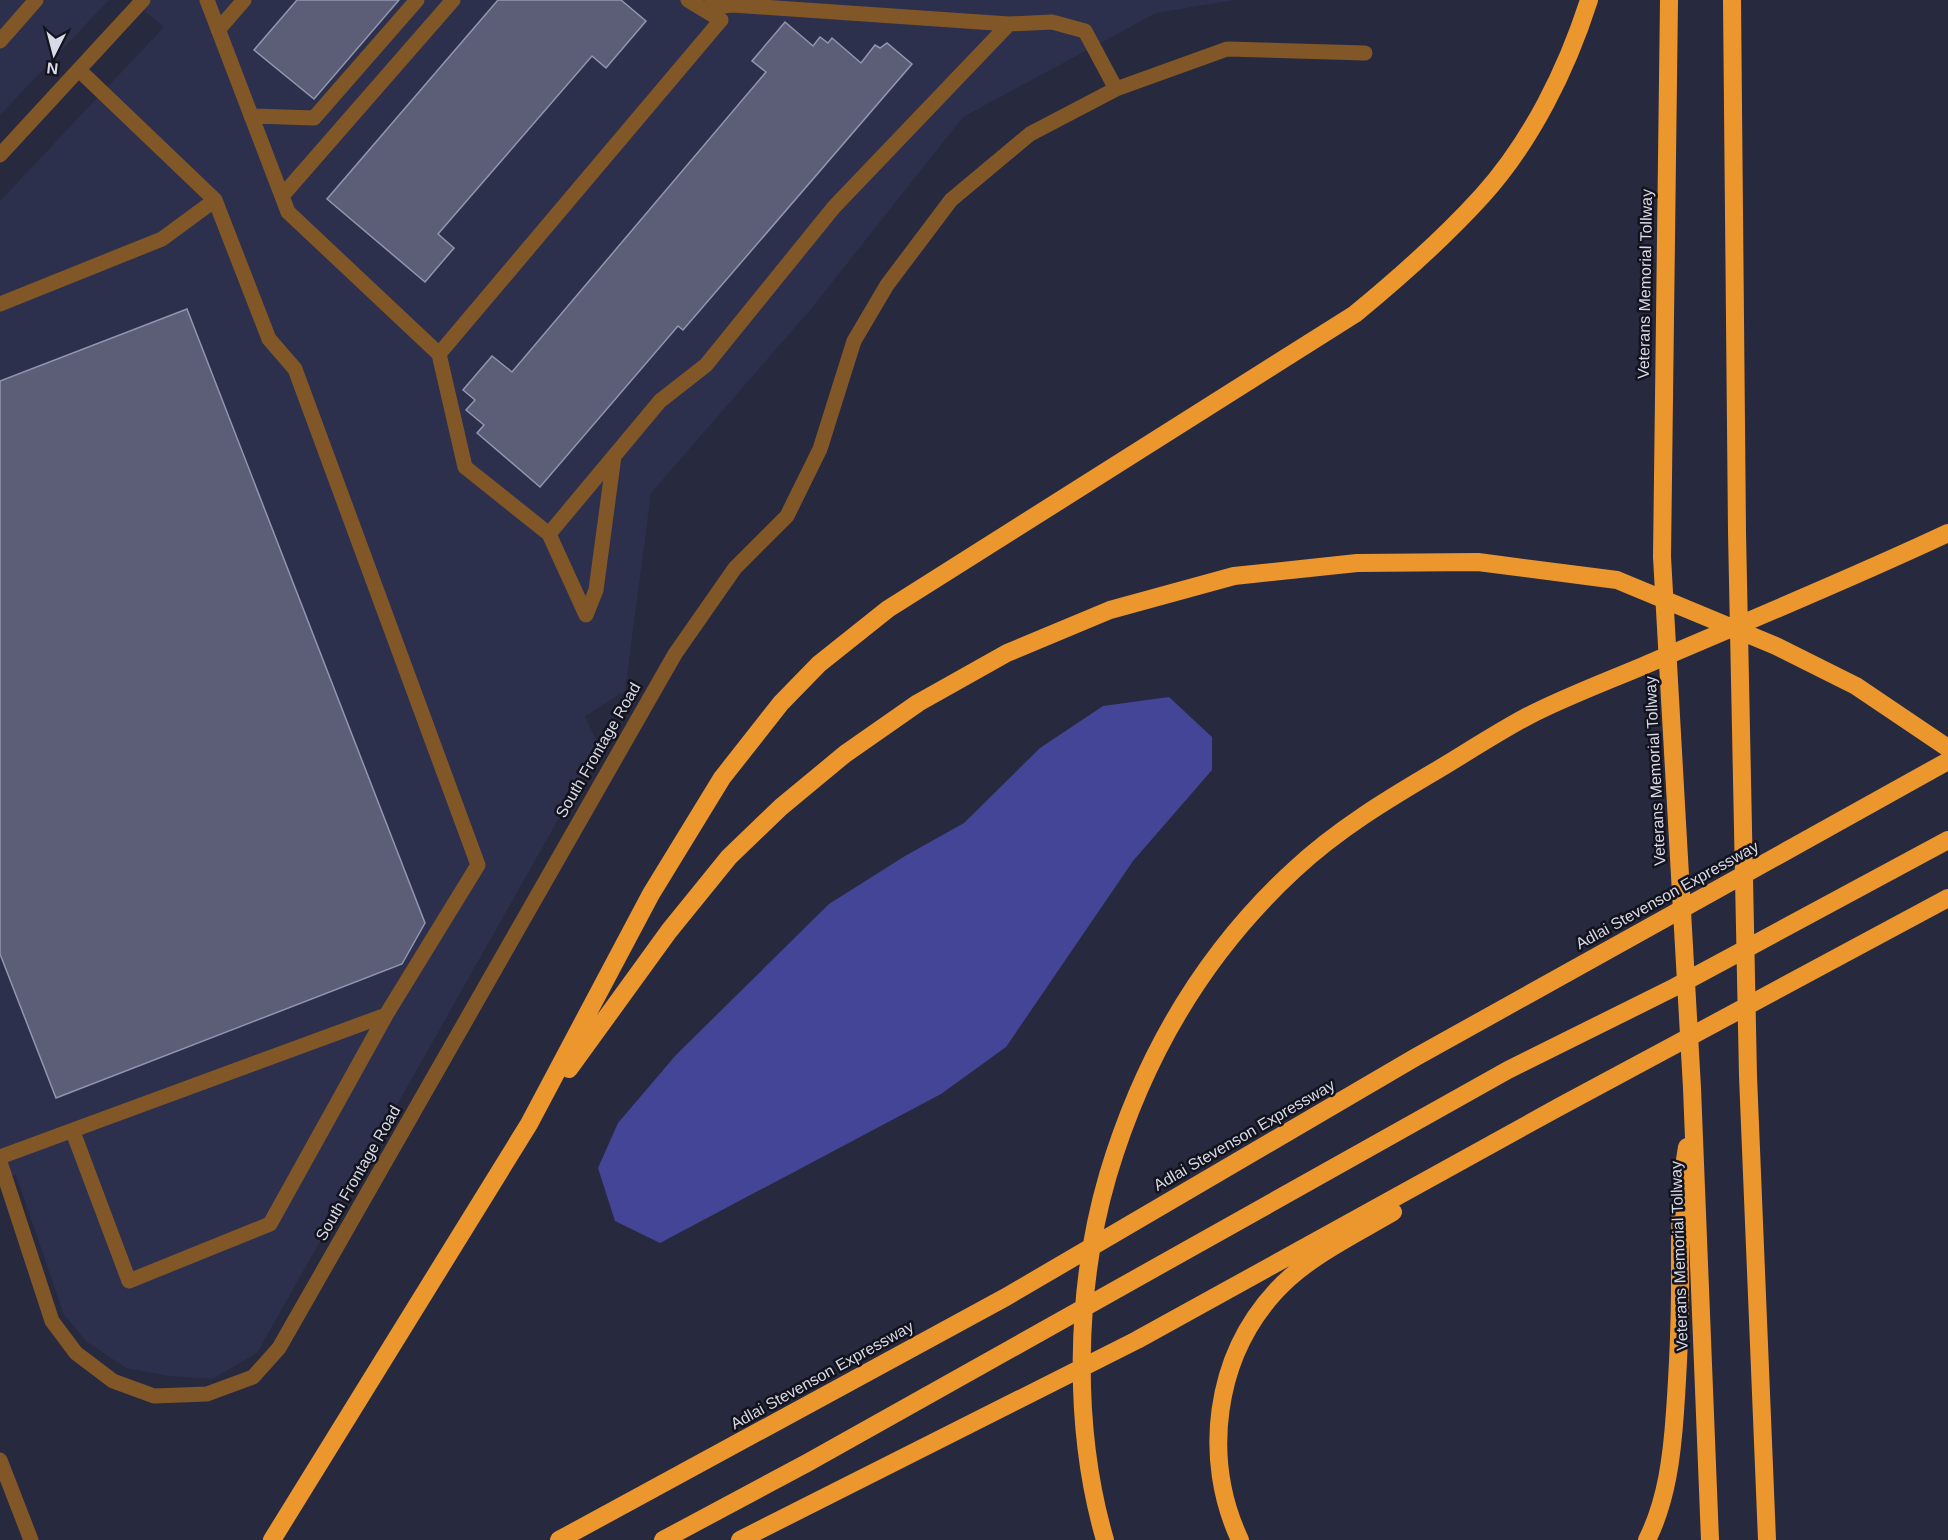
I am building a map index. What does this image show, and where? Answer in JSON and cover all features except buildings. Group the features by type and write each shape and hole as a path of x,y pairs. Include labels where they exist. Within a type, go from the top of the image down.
{"highway":[{"path":"272,1540 529,1124 651,894 722,778 782,703 819,664 888,609 1355,314 1418,262 1484,195 1521,144 1559,77 1589,0"},
{"name":"Veterans Memorial Tollway","path":"1669,0 1662,557 1692,1088 1710,1540"},
{"path":"1732,0 1737,532 1748,1076 1767,1540"},
{"path":"1105,1540 1083,1416 1081,1355 1087,1274 1102,1195 1126,1118 1145,1072 1191,990 1266,897 1319,848 1373,808 1529,716 1948,533"},
{"path":"529,1124 669,931 729,857 781,807 844,754 918,702 1007,653 1110,610 1234,576 1357,563 1478,562 1617,579 1776,646 1856,686 1948,748"},
{"name":"Adlai Stevenson Expressway","path":"559,1540 1006,1297 1416,1057 1948,761"},
{"path":"663,1540 807,1463 1508,1070 1675,987 1948,840"},
{"path":"740,1540 1137,1340 1559,1107 1948,898"},
{"path":"1240,1540 1225,1496 1219,1466 1217,1434 1229,1370 1246,1331 1276,1291 1310,1262 1523,1135 1559,1107"},
{"path":"1647,1540 1657,1519 1674,1433 1680,1311 1681,1183 1693,1116"}],"street":[{"path":"0,41 36,0"},
{"path":"0,155 143,0"},
{"path":"207,0 288,212 439,354 465,467 549,534 586,615 596,590 614,456"},
{"path":"218,30 244,0"},
{"path":"251,116 314,118 417,0"},
{"path":"282,196 453,0"},
{"path":"439,354 721,20 688,0"},
{"path":"702,8 732,5 1008,24 1052,22 1085,31 1116,88"},
{"path":"549,534 660,401 706,365 834,207 1008,24"},
{"name":"South Frontage Road","path":"0,1162 52,1321 76,1353 112,1381 154,1396 207,1394 252,1377 279,1348 675,654 735,568 787,516 820,449 854,341 887,285 951,200 1030,134 1116,88 1227,50 1365,53"},
{"path":"73,1132 129,1281 270,1224 386,1015 478,865 295,369 269,339 215,200 79,70"},
{"path":"0,303 162,239 215,200"},
{"path":"0,1157 386,1015"},
{"path":"0,1460 31,1540"}],"shaded area":[{"path":"0,0 109,0 0,115"},
{"path":"131,0 1234,0 1156,13 963,117 811,309 651,493 625,691 585,716 599,747 257,1353 212,1379 169,1376 126,1368 87,1342 64,1315 16,1175 0,1180 0,201 164,27"},
{"path":"1169,697 1212,737 1212,770 1133,861 1006,1047 941,1094 660,1243 615,1221 598,1168 618,1123 676,1055 829,904 905,856 964,823 1040,748 1103,706"}]}
